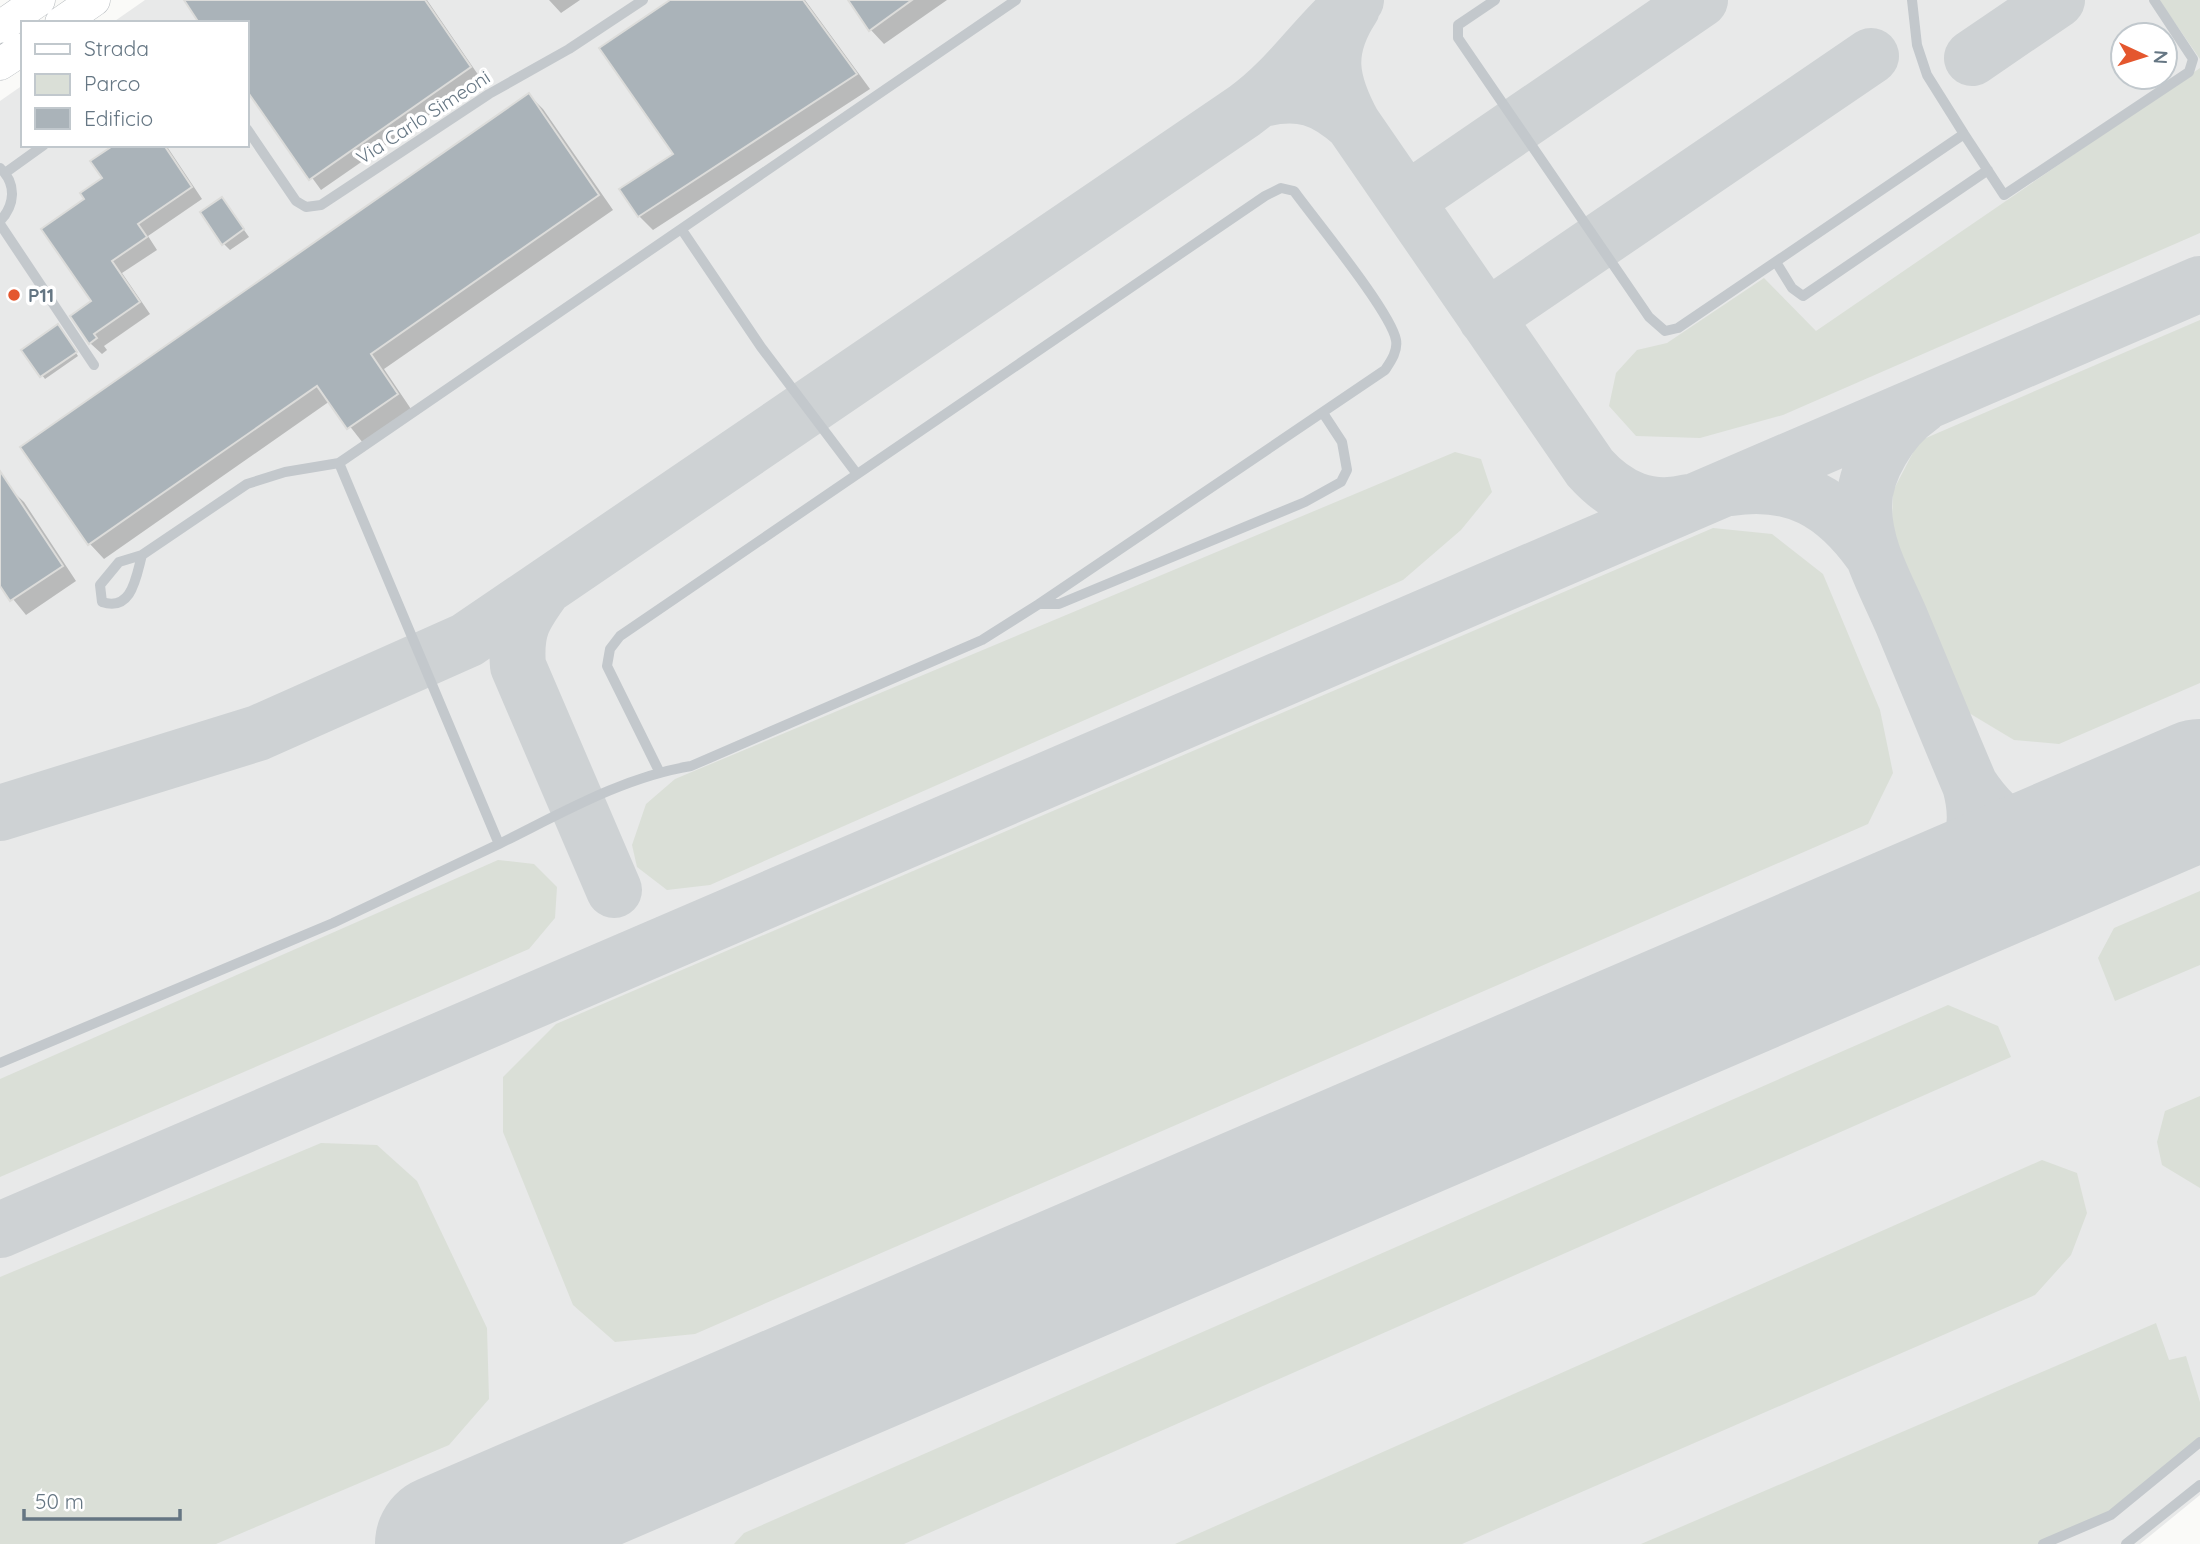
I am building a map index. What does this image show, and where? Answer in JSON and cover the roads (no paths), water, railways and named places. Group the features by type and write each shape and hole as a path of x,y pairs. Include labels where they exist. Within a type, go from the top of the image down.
{"main road":[{"path":"0,27 39,0"},
{"path":"64,21 94,0"},
{"path":"0,64 21,50"}],"lane":[{"name":"Via Carlo Simeoni","path":"248,130 296,201 306,207 321,205 489,93 569,49 643,0"},
{"path":"142,555 131,591 123,603 114,606 102,602 100,585 119,562 142,555 247,484 285,472 339,463 1016,0"},
{"path":"1495,0 1458,26 1458,38 1649,317 1665,331 1678,328 1964,134"},
{"path":"1912,0 1917,45 1927,75 2004,195 2189,72 2193,59 2154,0"},
{"path":"41,147 3,171 13,193 11,204 0,223 94,365"},
{"path":"1776,262 1792,288 1803,296 1988,170"},
{"path":"0,1063 333,923 659,771 691,766 982,640 1323,413 1385,370 1394,355 1396,340 1384,314 1294,191 1281,188 620,636 610,649 607,666 659,771"},
{"path":"682,230 761,347 857,474"},
{"path":"1039,604 1059,604 1112,583 1305,502 1340,482 1347,470 1342,442 1323,413"},
{"path":"339,463 499,844"},
{"path":"2043,1544 2111,1515 2200,1442"},
{"path":"2126,1544 2200,1485"}],"place":[{"name":"P11","path":"14,295"}]}
